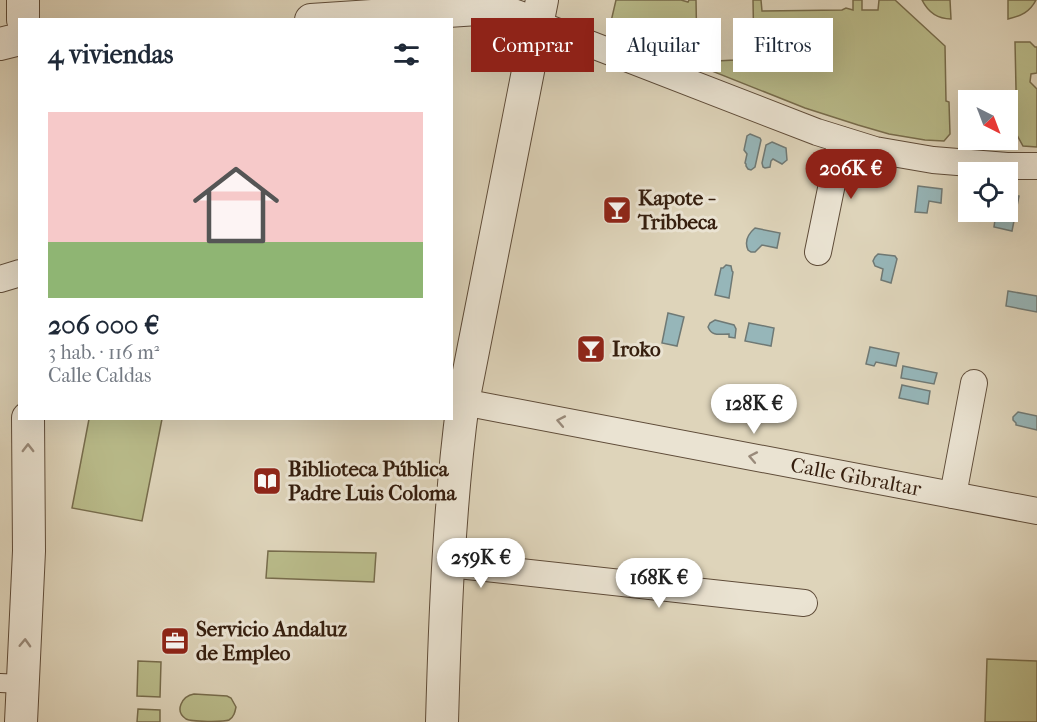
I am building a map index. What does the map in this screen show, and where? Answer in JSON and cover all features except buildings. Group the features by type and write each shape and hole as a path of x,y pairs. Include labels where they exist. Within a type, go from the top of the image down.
{"street":[{"path":"23,0 23,18"},
{"path":"341,18 493,8 540,12 817,132 841,140 875,150 933,160 1037,166"},
{"path":"442,722 454,467 463,402 540,12"},
{"path":"0,44 18,40"},
{"path":"818,252 841,140"},
{"path":"0,279 18,274"},
{"path":"953,495 974,383"},
{"name":"Calle Gibraltar","path":"463,402 1037,511"},
{"path":"21,722 11,684 29,551 28,420"},
{"path":"449,564 804,603"}],"green space":[{"path":"616,0 681,0 688,2 696,0 696,18 612,18"},
{"path":"753,0 761,0 762,11 842,10 846,8 853,10 853,0 862,0 862,10 878,10 879,0 895,0 945,46 946,101 949,102 950,134 944,141 889,134 805,108 715,72 721,72 721,61 733,60 733,72 833,72 833,18 753,18"},
{"path":"922,0 950,0 951,19 941,18 934,14"},
{"path":"1008,0 1036,0 1025,13 1008,19"},
{"path":"1015,42 1030,42 1037,47 1037,73 1031,74 1030,82 1037,89 1037,147 1023,146 1018,137 1018,90 1016,90"},
{"path":"89,420 162,420 142,521 72,508"},
{"path":"268,551 376,553 374,582 266,578"},
{"path":"987,659 1037,661 1037,722 985,722"},
{"path":"138,661 161,662 160,697 137,696"},
{"path":"194,694 231,698 236,707 233,716 229,720 221,721 186,719 180,712 181,704"},
{"path":"138,709 160,710 160,722 137,722"}],"water":[{"path":"750,134 761,140 755,167 751,170 746,166 747,154 744,150 747,136"},
{"path":"772,142 786,148 787,160 782,164 773,159 770,167 765,168 762,163 766,145"},
{"path":"918,186 942,189 941,203 929,201 927,213 915,212"},
{"path":"995,222 1014,222 1012,231 994,227"},
{"path":"755,228 780,233 777,248 762,245 755,252 748,250 747,238"},
{"path":"878,254 895,256 897,259 891,283 881,280 883,269 875,266 873,261"},
{"path":"726,265 731,266 733,272 729,298 715,295 721,268"},
{"path":"1008,291 1037,296 1037,312 1006,306"},
{"path":"668,313 684,317 677,346 662,343"},
{"path":"715,320 734,325 735,338 729,337 729,334 712,332 708,327"},
{"path":"749,323 774,328 771,346 745,341"},
{"path":"870,347 899,353 896,366 876,362 874,366 866,364"},
{"path":"903,366 937,373 934,384 901,378"},
{"path":"902,385 930,391 928,404 899,398"},
{"path":"1018,412 1037,416 1037,430 1016,425 1013,417"}],"place":[{"name":"Kapote - Tribbeca","path":"617,210"},
{"name":"Iroko","path":"591,349"},
{"name":"Biblioteca Pública Padre Luis Coloma","path":"267,481"},
{"name":"Servicio Andaluz de Empleo","path":"175,641"}]}
